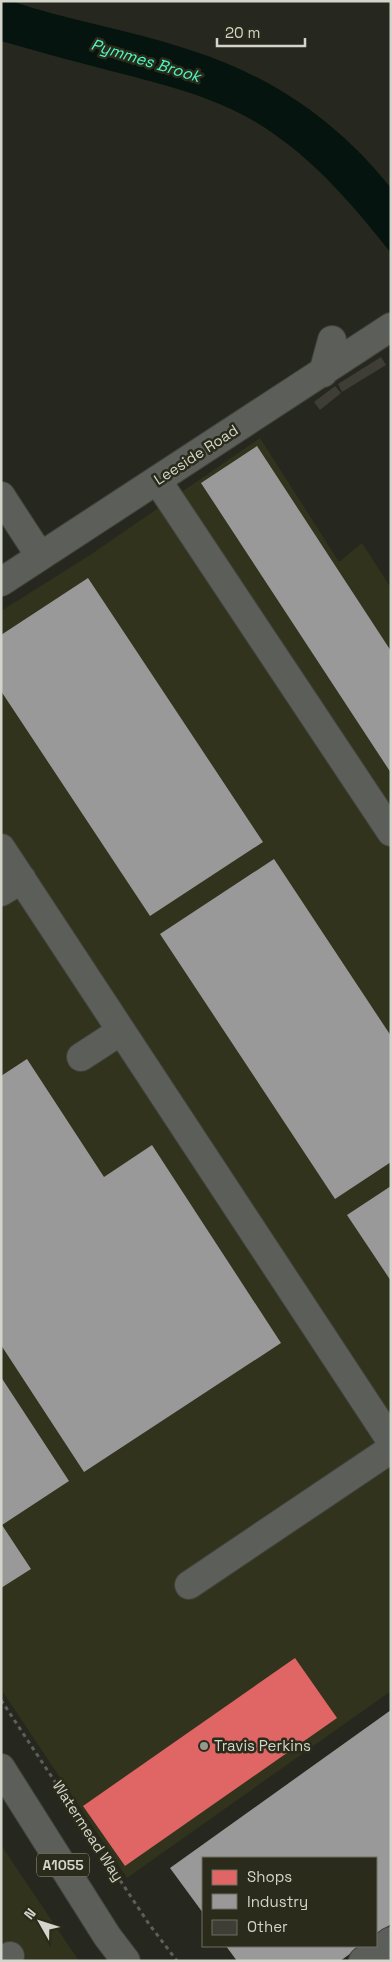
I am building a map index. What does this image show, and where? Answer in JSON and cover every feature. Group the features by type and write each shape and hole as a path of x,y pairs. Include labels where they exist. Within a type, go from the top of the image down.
{"main road":[{"name":"A1055","path":"1,1768 108,1936 126,1961"}],"street":[{"name":"Leeside Road","path":"1,582 391,327"},
{"path":"322,372 332,340"},
{"path":"157,480 391,832"},
{"path":"1,496 40,556"},
{"path":"1,848 11,886 121,1030 391,1441"},
{"path":"81,1057 121,1030"},
{"path":"189,1585 391,1449"},
{"path":"363,1961 391,1941"}],"path":[{"name":"Watermead Way","path":"1,1700 149,1924 177,1961"}],"shaded area":[{"path":"260,438 339,562 362,543 391,588 391,1691 127,1878 1,1689 1,611 90,555"},
{"path":"1,1845 79,1961 1,1961"}],"water":[{"name":"Pymmes Brook","path":"1,1 11,1 168,43 220,61 275,87 325,122 348,142 391,188 391,253 351,204 322,174 291,146 256,122 198,95 1,41"}],"building: Shops":[{"path":"295,1658 337,1718 125,1866 83,1806"}],"building: Industry":[{"path":"257,446 391,651 391,773 201,483"},
{"path":"88,578 263,842 150,916 1,691 1,635"},
{"path":"274,859 391,1036 391,1162 335,1199 160,934"},
{"path":"27,1059 104,1177 152,1145 281,1343 84,1472 1,1345 1,1076"},
{"path":"391,1186 391,1281 347,1215"},
{"path":"1,1377 69,1481 2,1525 31,1569 1,1588"},
{"path":"391,1710 391,1924 377,1934 377,1857 202,1857 202,1912 170,1868"},
{"path":"227,1947 360,1947 340,1961 237,1961"}],"building: Other":[{"path":"381,357 386,365 342,392 338,384"},
{"path":"335,386 341,393 320,410 314,402"}],"place":[{"name":"Travis Perkins","path":"204,1746"}]}
